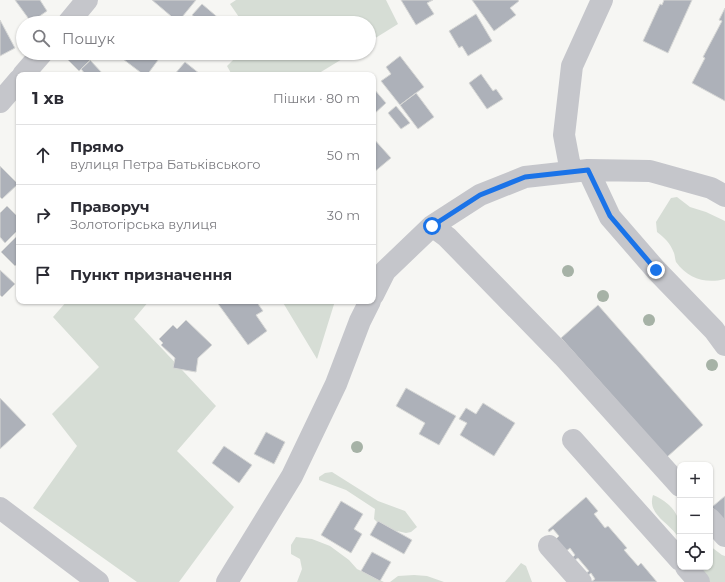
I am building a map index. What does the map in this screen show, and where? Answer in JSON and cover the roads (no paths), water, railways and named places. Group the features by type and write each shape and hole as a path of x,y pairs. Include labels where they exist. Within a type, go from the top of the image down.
{"street":[{"path":"74,16 87,0"},
{"path":"602,0 572,66 564,135 580,171 610,216 656,270 714,330 725,345"},
{"path":"26,72 36,60"},
{"path":"0,102 16,83"},
{"path":"376,289 385,271 432,226 480,195 525,177 580,171 650,171 710,188 725,196"},
{"path":"432,226 447,237 563,356 677,483"},
{"path":"228,582 292,476 336,384 360,321 368,304"},
{"path":"573,440 677,557"},
{"path":"0,508 98,582"},
{"path":"713,522 725,536"},
{"path":"549,546 581,582"},
{"path":"689,570 699,582"}]}
